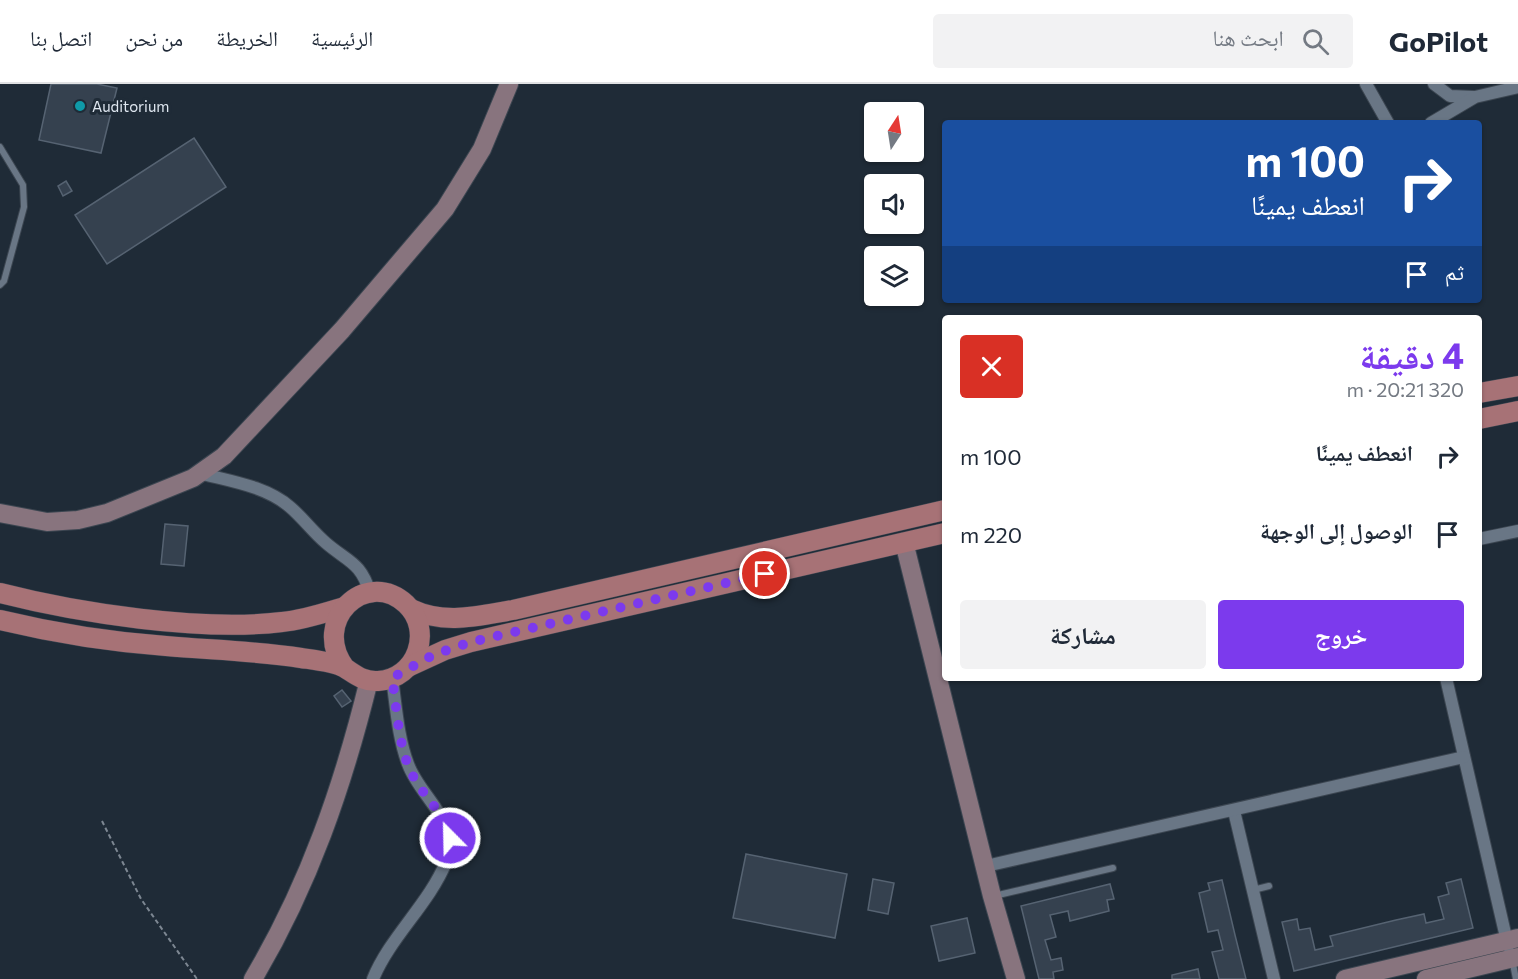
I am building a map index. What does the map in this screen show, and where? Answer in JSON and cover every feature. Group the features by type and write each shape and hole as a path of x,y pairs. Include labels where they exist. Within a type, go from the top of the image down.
{"main road":[{"path":"1482,392 1518,386"},
{"path":"1482,418 1518,411"},
{"path":"345,668 334,648 333,626 344,607 352,600 370,593 397,598 411,609 432,617 466,618 513,610 942,511"},
{"path":"0,620 110,640 288,656 345,668 356,676 369,680 392,678 445,650 471,642 942,534"},
{"path":"0,593 69,607 165,620 249,624 285,622 344,607"},
{"path":"408,668 416,657 420,639 417,620 411,609"},
{"path":"466,618 471,642"},
{"path":"285,622 288,656"}],"street":[{"path":"0,513 47,522 78,520 107,513 200,473 225,456 334,338 445,209 482,150 509,84"},
{"path":"1366,84 1386,120"},
{"path":"1434,84 1450,96 1475,97 1518,87"},
{"path":"1436,120 1475,97"},
{"path":"200,473 258,489 289,506 320,537 360,568 370,593"},
{"path":"1482,538 1518,531"},
{"path":"904,542 992,896 1016,979"},
{"path":"373,979 442,870 449,850 447,828 443,817 416,782 407,763 392,678"},
{"path":"253,979 293,908 320,844 343,780 369,680"},
{"path":"1447,681 1514,949"},
{"path":"986,866 1464,757"},
{"path":"1233,811 1274,979"},
{"path":"1345,979 1514,949"},
{"path":"1426,979 1514,949"}],"lane":[{"path":"0,147 23,185 24,207 4,281 0,285"},
{"path":"992,896 1113,868"},
{"path":"1253,890 1269,886"},
{"path":"1514,949 1516,979"}],"path":[{"path":"102,821 141,899 197,979"}],"building":[{"name":"Auditorium","path":"51,84 97,84 117,88 101,153 39,140"},
{"path":"194,138 226,187 107,264 75,215"},
{"path":"66,181 72,191 63,196 58,186"},
{"path":"165,524 188,526 184,566 161,564"},
{"path":"342,690 351,701 342,707 334,696"},
{"path":"746,854 847,874 835,938 733,918"},
{"path":"873,879 894,883 888,914 868,910"},
{"path":"1461,879 1473,928 1294,971 1282,922 1297,919 1299,930 1310,928 1315,950 1333,946 1330,936 1424,914 1426,923 1444,919 1438,897 1449,894 1446,883"},
{"path":"1222,880 1246,979 1219,979 1212,952 1223,950 1218,930 1208,932 1199,893 1210,890 1208,883"},
{"path":"1110,884 1114,899 1107,900 1109,911 1070,921 1068,911 1050,915 1056,937 1045,940 1051,960 1061,958 1063,970 1053,972 1054,979 1039,979 1021,906"},
{"path":"967,918 975,953 939,961 931,926"},
{"path":"1198,969 1200,979 1172,979 1172,975"}],"place":[{"name":"Auditorium","path":"80,106"}],"route":[{"path":"450,838 443,817 416,782 407,763 392,678 433,655 471,642 765,574"}]}
